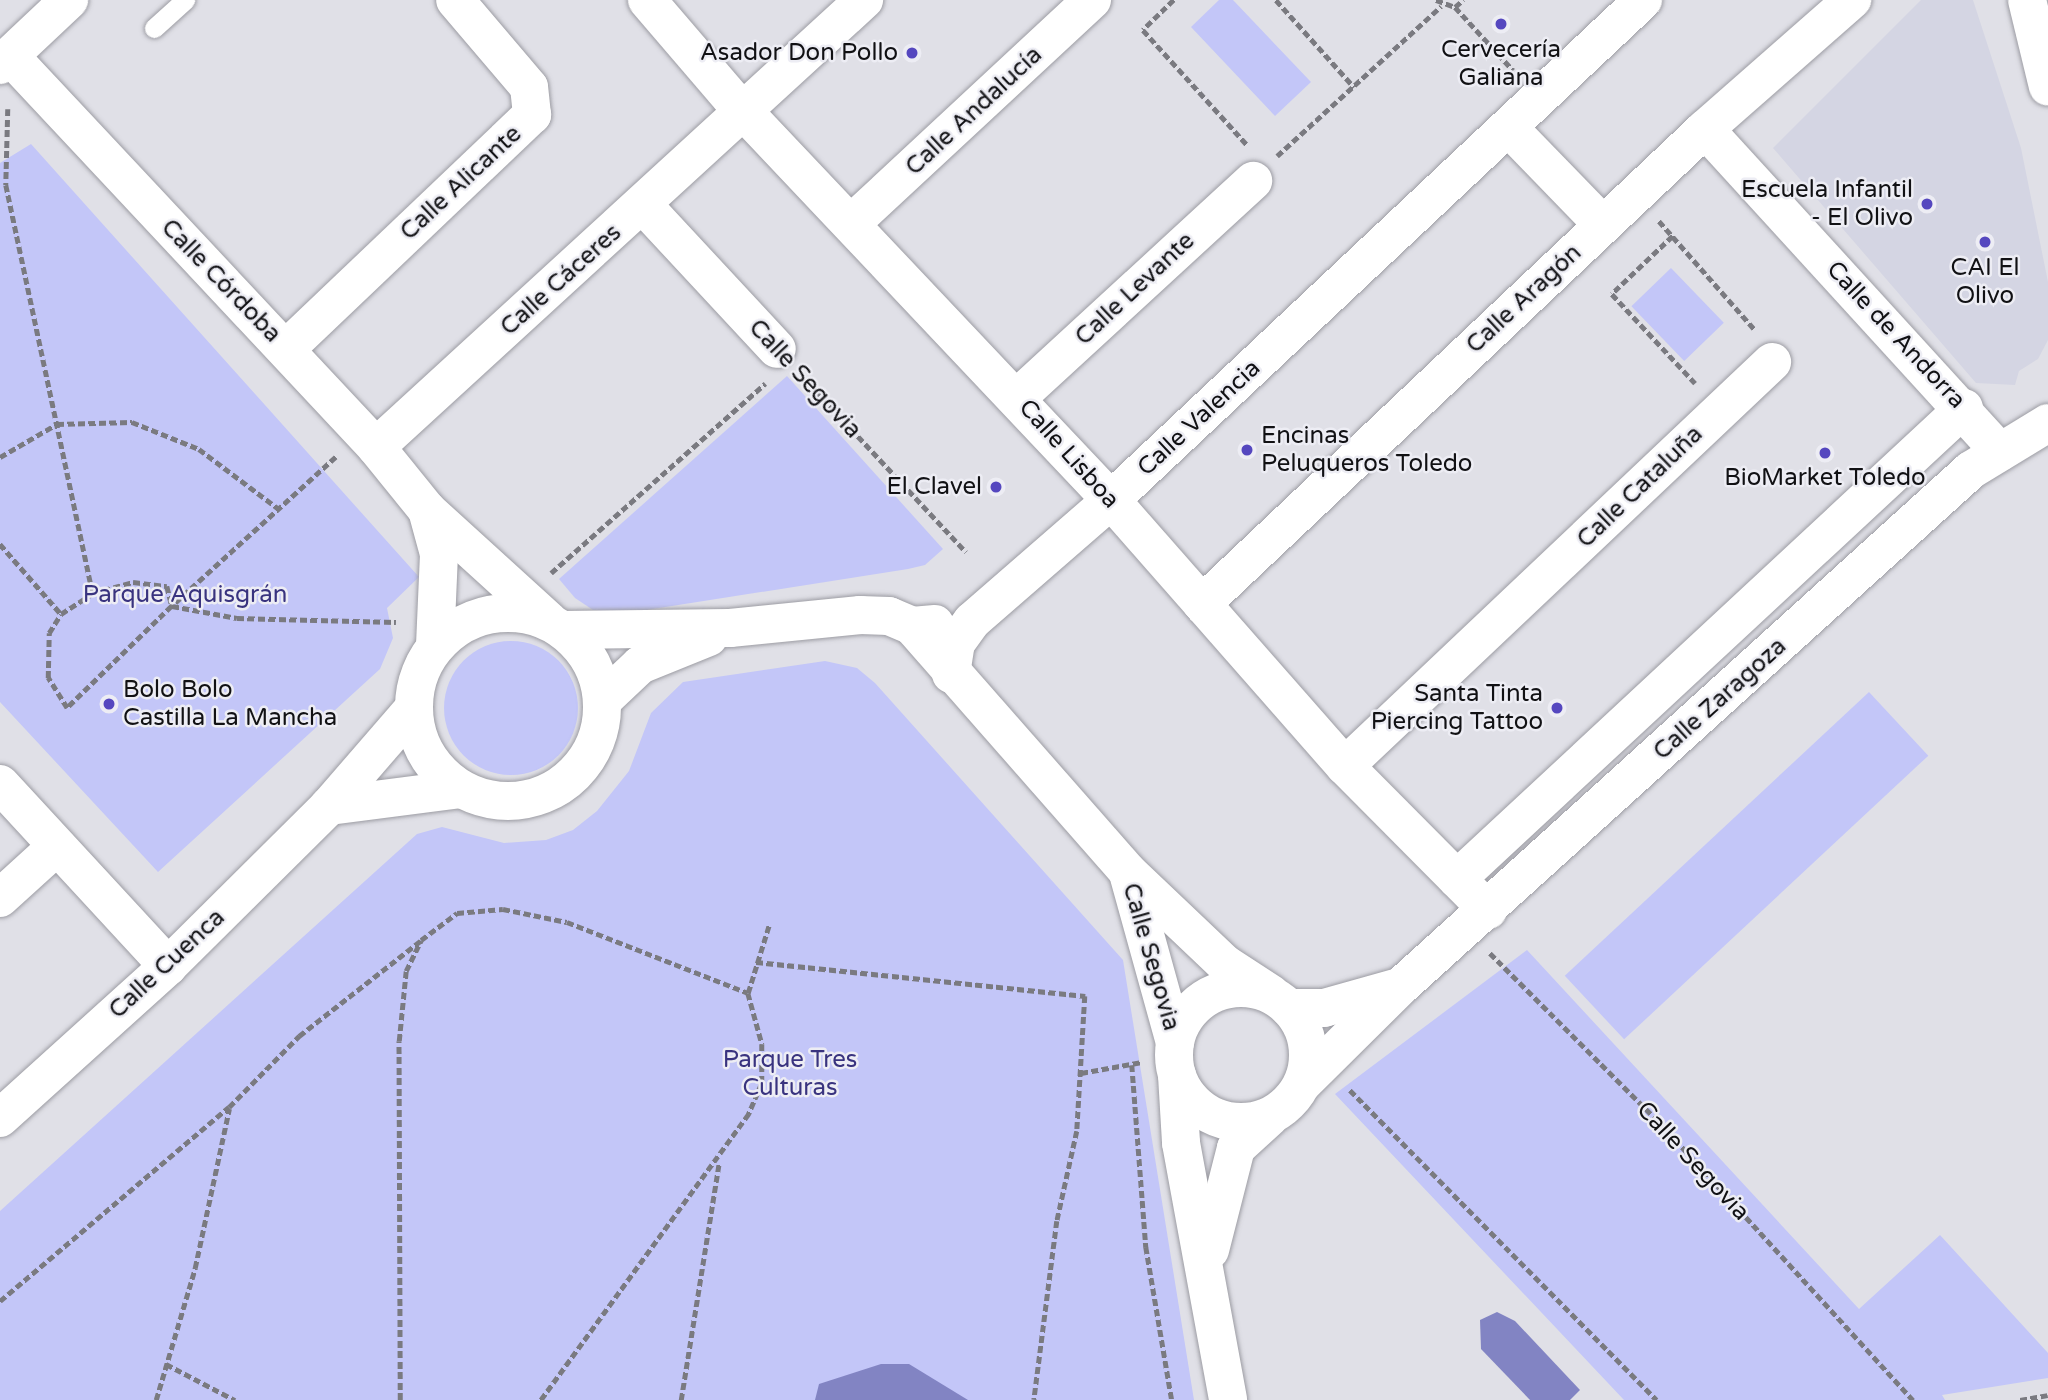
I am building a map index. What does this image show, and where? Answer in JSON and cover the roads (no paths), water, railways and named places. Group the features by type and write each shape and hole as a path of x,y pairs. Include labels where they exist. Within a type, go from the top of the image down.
{"street":[{"path":"5,60 69,0"},
{"name":"Calle Alicante","path":"286,349 532,115 529,87 455,0"},
{"name":"Calle Cáceres","path":"369,440 644,206 864,0"},
{"name":"Calle Andalucía","path":"854,221 1092,0"},
{"name":"Calle Valencia","path":"972,621 1111,500 1643,0"},
{"name":"Calle Aragón","path":"1202,604 1635,194 1852,0"},
{"path":"2027,0 2048,87"},
{"name":"Calle Lisboa","path":"652,2 745,112 854,221 1111,500 1345,766 1457,879 1478,920"},
{"name":"Calle Córdoba","path":"5,60 286,349 369,440 427,510 546,617"},
{"path":"1509,128 1603,225"},
{"name":"Calle de Andorra","path":"1705,129 1964,408 2000,452"},
{"name":"Calle Levante","path":"1017,398 1259,167"},
{"name":"Calle Segovia","path":"644,206 783,356"},
{"name":"Calle Cataluña","path":"1345,766 1772,362"},
{"name":"Calle Zaragoza","path":"1457,879 1964,408"},
{"name":"Calle Zaragoza","path":"1303,1083 1400,987 1478,920 1971,470 2048,423"},
{"name":"Calle Córdoba","path":"427,510 439,554 435,644"},
{"path":"546,617 590,661 603,700 589,757 545,795 487,800 460,789 435,769 419,741 413,709 416,683 435,644 494,613 730,628 860,615 889,616 912,626 972,621"},
{"path":"951,674 956,643 972,621"},
{"name":"Calle Segovia","path":"912,626 951,674 1126,871 1225,964 1280,1001"},
{"path":"603,700 640,666 730,628"},
{"name":"Calle Cuenca","path":"0,1118 168,966 329,806 413,709"},
{"path":"329,806 460,789"},
{"path":"2,790 168,966"},
{"path":"0,898 56,847"},
{"name":"Calle Segovia","path":"1126,871 1165,1060"},
{"name":"Calle Zaragoza","path":"1280,1001 1324,1008 1400,987"},
{"path":"1207,1269 1236,1148 1303,1083 1308,1044 1280,1001 1251,988 1211,995 1182,1024 1165,1060 1207,1269 1228,1400"},
{"path":"1165,1060 1198,1107 1214,1117 1232,1123 1270,1117"}],"lane":[{"path":"154,28 185,0"}],"place":[{"name":"Cervecería Galiana","path":"1501,24"},
{"name":"Asador Don Pollo","path":"912,53"},
{"name":"Escuela Infantil - El Olivo","path":"1927,204"},
{"name":"CAI El Olivo","path":"1985,242"},
{"name":"Encinas Peluqueros Toledo","path":"1247,450"},
{"name":"BioMarket Toledo","path":"1825,453"},
{"name":"El Clavel","path":"996,487"},
{"name":"Bolo Bolo Castilla La Mancha","path":"109,704"},
{"name":"Santa Tinta Piercing Tattoo","path":"1557,708"}],"park label":[{"name":"Parque Aquisgrán","path":"185,595"},
{"name":"Parque Tres Culturas","path":"790,1074"}]}
